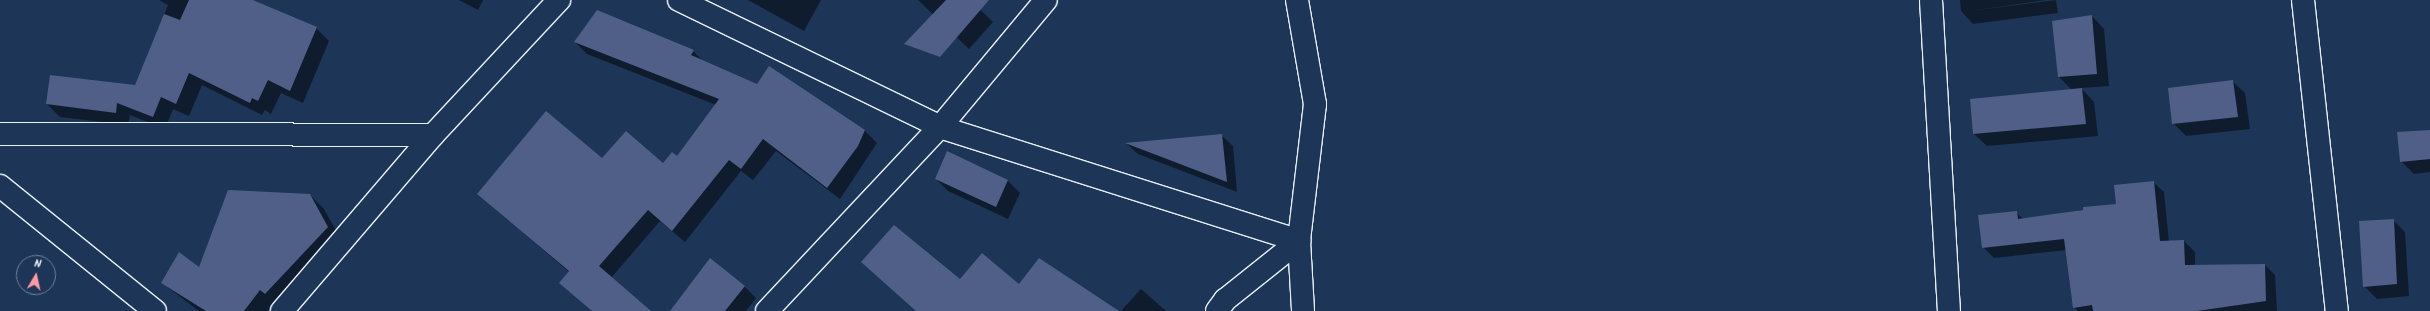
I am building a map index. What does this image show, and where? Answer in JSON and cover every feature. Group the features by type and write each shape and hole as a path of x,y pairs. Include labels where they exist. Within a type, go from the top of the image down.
{"street":[{"path":"282,311 433,135 559,0"},
{"path":"679,0 940,127 1299,241"},
{"path":"767,311 940,127 1046,0"},
{"path":"1297,0 1316,104 1299,241 1303,311"},
{"path":"1931,0 1949,311"},
{"path":"2304,0 2337,311"},
{"path":"0,134 433,135"},
{"path":"0,186 155,311"},
{"path":"1217,311 1225,300 1299,241"}],"building":[{"path":"189,0 253,0 317,27 290,91 268,80 258,101 252,98 250,103 189,73 176,104 161,97 153,117 117,103 116,113 46,104 50,75 135,85 164,14 180,20"},
{"path":"946,0 989,0 940,57 904,44"},
{"path":"597,10 694,50 691,55 757,84 769,66 865,130 858,146 827,188 763,139 741,169 729,160 672,231 648,210 599,266 651,311 592,311 559,283 569,271 477,194 546,111 602,158 626,131 663,163 672,152 677,156 719,99 574,42"},
{"path":"2092,15 2097,74 2058,77 2052,21"},
{"path":"2233,80 2238,117 2172,124 2168,88"},
{"path":"2082,88 2086,124 1973,134 1970,99"},
{"path":"2430,130 2430,159 2400,162 2397,132"},
{"path":"1222,134 1227,182 1125,143"},
{"path":"947,151 1008,180 996,207 935,179"},
{"path":"2154,181 2160,241 2184,240 2185,265 2265,264 2266,301 2197,311 2093,311 2092,305 2073,308 2064,239 1982,248 1978,215 2017,211 2018,219 2083,210 2083,207 2116,204 2114,185"},
{"path":"228,190 310,194 328,227 265,294 260,290 244,311 206,311 161,283 179,252 199,267"},
{"path":"2394,219 2397,284 2363,287 2359,221"},
{"path":"894,225 960,279 982,253 1019,284 1039,258 1119,311 916,311 861,262"},
{"path":"710,258 745,286 725,311 670,311"}]}
